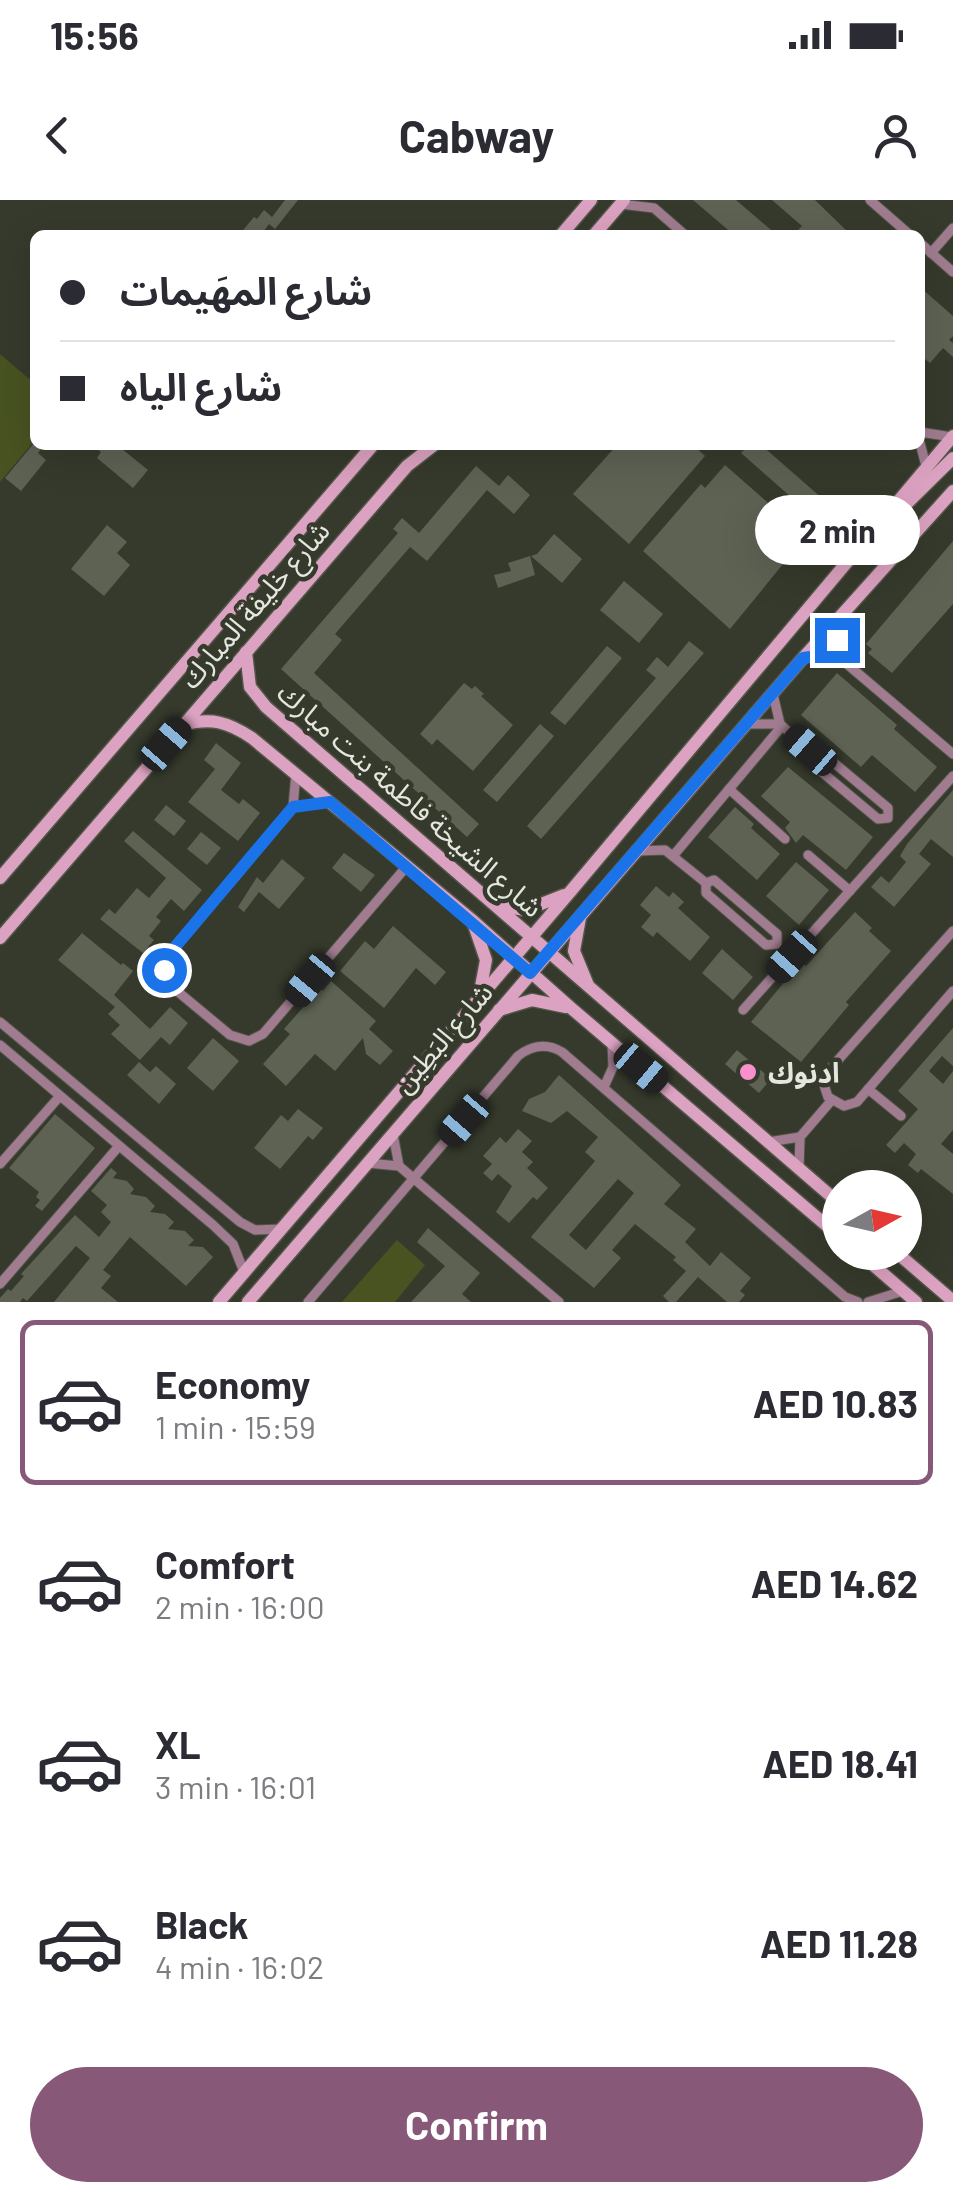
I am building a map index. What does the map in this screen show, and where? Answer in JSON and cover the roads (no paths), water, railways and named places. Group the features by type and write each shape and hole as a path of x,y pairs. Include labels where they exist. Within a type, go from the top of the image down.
{"main road":[{"path":"564,230 590,200"},
{"path":"598,230 622,202"},
{"name":"شارع البَطِين","path":"218,1302 570,892 952,436"},
{"name":"شارع خليفة المبارك","path":"0,878 369,450"},
{"name":"شارع خليفة المبارك","path":"0,938 407,466 428,450"},
{"name":"شارع البَطِين","path":"862,545 953,458"},
{"name":"شارع البَطِين","path":"248,1302 773,692 953,491"},
{"name":"شارع الشيخة فاطمة بنت مبارك","path":"246,652 250,686 266,707 822,1189"},
{"name":"شارع الشيخة فاطمة بنت مبارك","path":"184,725 208,720 233,725 296,773 822,1222"},
{"path":"492,904 526,910 570,892"},
{"path":"582,914 575,958 591,992"},
{"path":"470,919 486,960 477,1000"},
{"path":"497,1011 532,1000 570,1008"},
{"path":"879,1270 916,1302"},
{"path":"917,1270 953,1301"}],"street":[{"path":"870,200 904,230"},
{"path":"622,202 653,204 681,230"},
{"path":"931,253 953,228"},
{"path":"925,248 953,272"},
{"path":"925,433 952,436"},
{"path":"922,450 926,466"},
{"path":"834,622 842,659"},
{"path":"803,658 826,655 842,659 953,754"},
{"path":"773,692 781,725 818,758 819,770 878,819 888,818 904,831"},
{"path":"747,724 781,725"},
{"path":"669,853 730,789 781,725"},
{"path":"296,773 293,807 170,953 164,965 171,986 234,1038 249,1041 263,1034 406,866"},
{"path":"744,1010 953,776"},
{"path":"730,789 785,839"},
{"path":"293,807 330,802"},
{"path":"662,822 669,853"},
{"path":"635,852 669,853 706,882 716,881 777,934 777,944"},
{"path":"808,855 850,891"},
{"path":"706,882 706,894 769,946 777,944"},
{"path":"953,931 830,1069 824,1085 831,1101 844,1106 853,1104 953,991"},
{"path":"777,944 792,956"},
{"path":"0,1022 225,1211 255,1230 281,1229"},
{"path":"604,1088 613,1067 612,1044"},
{"path":"0,1045 233,1244 244,1272"},
{"path":"308,1302 528,1049 545,1046 557,1048 846,1297 858,1302"},
{"path":"868,1089 901,1116"},
{"path":"0,1164 60,1096"},
{"path":"799,1169 800,1137 831,1101"},
{"path":"392,1133 399,1166"},
{"path":"767,1142 800,1137"},
{"path":"0,1284 119,1146"},
{"path":"367,1163 399,1166 558,1302"},
{"path":"213,1226 225,1211"},
{"path":"868,1302 903,1291"}],"place":[{"name":"ادنوك","path":"748,1072"}]}
